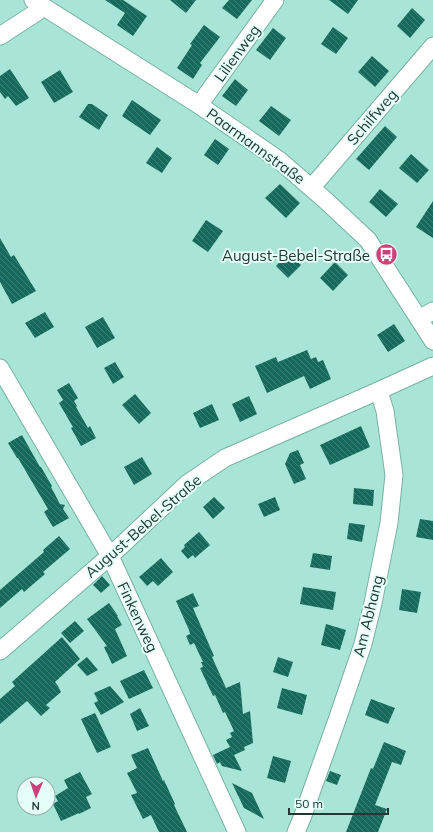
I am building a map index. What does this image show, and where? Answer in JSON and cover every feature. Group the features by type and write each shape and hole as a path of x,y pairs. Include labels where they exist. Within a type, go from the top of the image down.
{"street":[{"name":"Lilienweg","path":"199,105 275,0"},
{"name":"Paarmannstraße","path":"37,3 199,105 279,160 312,187 368,240 426,315 433,341"},
{"path":"0,36 37,12 37,3"},
{"name":"Schilfweg","path":"312,187 433,46"},
{"name":"August-Bebel-Straße","path":"0,651 110,556 188,483 225,458 433,366"},
{"name":"Finkenweg","path":"0,368 110,556 237,832"},
{"name":"Am Abhang","path":"296,832 363,644 373,603 389,522 394,475 386,418 378,391"}],"building":[{"path":"105,0 123,0 147,16 133,36 117,25 125,13"},
{"path":"170,0 196,0 186,13"},
{"path":"229,0 252,0 237,19 222,8"},
{"path":"329,0 358,0 348,14"},
{"path":"412,8 425,20 410,38 397,26"},
{"path":"204,25 220,37 200,63 202,65 193,79 177,68 192,45 190,44"},
{"path":"333,27 348,38 336,54 321,44"},
{"path":"273,28 286,38 270,60 256,50"},
{"path":"372,56 389,71 375,87 358,72"},
{"path":"10,69 29,98 16,106 8,96 5,99 0,92 0,76"},
{"path":"60,70 73,92 54,103 41,82"},
{"path":"235,79 248,90 236,106 222,96"},
{"path":"132,100 161,120 150,135 122,116"},
{"path":"88,104 92,104 108,115 99,130 79,117"},
{"path":"271,106 291,120 279,136 259,121"},
{"path":"385,126 397,137 369,170 356,159"},
{"path":"215,139 229,149 218,165 204,155"},
{"path":"157,147 172,158 162,173 146,163"},
{"path":"411,154 429,170 417,183 399,168"},
{"path":"280,184 300,203 286,218 265,198"},
{"path":"380,189 398,204 386,217 369,202"},
{"path":"433,201 433,238 416,227"},
{"path":"206,220 223,231 208,252 192,241"},
{"path":"0,238 11,257 14,255 36,291 12,304 0,282"},
{"path":"288,253 301,265 288,278 276,266"},
{"path":"335,262 348,275 333,291 320,278"},
{"path":"45,312 54,327 35,338 25,323"},
{"path":"103,317 115,338 97,348 85,327"},
{"path":"394,324 405,341 388,352 377,335"},
{"path":"307,350 311,359 316,357 318,362 323,360 331,379 310,389 304,376 267,393 255,366 276,357 278,362"},
{"path":"115,362 124,377 113,384 104,368"},
{"path":"69,383 78,398 74,401 77,406 76,407 88,428 90,426 96,438 81,446 71,428 73,427 59,403 63,400 57,390"},
{"path":"135,394 151,413 139,424 122,405"},
{"path":"249,396 257,414 240,422 232,404"},
{"path":"212,404 219,420 200,428 193,413"},
{"path":"361,426 370,447 330,465 320,445"},
{"path":"22,435 52,486 51,487 60,504 65,505 63,509 69,518 53,527 44,512 48,509 8,443"},
{"path":"298,450 304,463 300,465 306,479 294,484 285,464 290,453"},
{"path":"142,457 152,474 134,485 124,467"},
{"path":"354,488 374,490 373,506 353,504"},
{"path":"214,497 225,508 213,519 203,507"},
{"path":"275,497 280,510 264,517 258,504"},
{"path":"420,519 433,521 433,540 416,537"},
{"path":"349,523 365,525 362,542 347,539"},
{"path":"199,532 210,545 195,558 193,555 188,559 181,551 185,547 184,545"},
{"path":"59,536 70,549 43,572 45,574 24,592 22,589 0,608 0,590 44,552 43,550"},
{"path":"313,553 332,556 330,570 310,567"},
{"path":"161,558 173,572 158,586 153,581 147,586 139,577"},
{"path":"102,576 110,585 101,593 93,585"},
{"path":"303,587 336,592 333,610 300,604"},
{"path":"402,589 421,592 417,613 399,610"},
{"path":"193,593 199,606 193,608 226,688 240,682 243,714 250,711 253,743 244,747 245,750 234,755 242,771 222,766 220,762 217,764 213,755 230,747 226,740 232,737 230,733 234,731 225,712 223,713 215,695 213,696 200,668 203,667 201,662 203,662 194,643 190,645 186,636 190,634 189,630 176,601"},
{"path":"109,603 122,625 115,629 127,656 112,664 104,647 107,646 87,619"},
{"path":"75,621 84,631 70,643 61,633"},
{"path":"326,624 346,630 340,650 321,645"},
{"path":"62,637 80,659 55,682 61,692 46,705 50,708 41,716 27,701 0,724 0,699 15,686 12,682"},
{"path":"87,657 98,670 87,676 77,665"},
{"path":"278,657 293,662 288,677 273,672"},
{"path":"144,670 153,688 129,699 120,681"},
{"path":"110,686 124,702 101,715 94,703 98,701 94,693"},
{"path":"282,688 307,695 302,715 277,708"},
{"path":"371,699 395,708 388,724 365,715"},
{"path":"140,708 149,726 137,731 130,714"},
{"path":"95,713 111,747 97,753 81,719"},
{"path":"384,742 406,751 401,765 392,762 375,805 387,809 378,832 346,832 371,768 373,769"},
{"path":"148,748 187,832 159,832 151,815 143,819 131,795 137,793 127,773 137,768 131,755"},
{"path":"273,756 291,761 285,783 267,778"},
{"path":"330,771 341,775 337,785 326,781"},
{"path":"80,772 92,794 86,797 91,808 61,821 56,810 56,802 58,801 56,795 68,788 64,780"},
{"path":"232,783 252,793 264,819 244,808"}],"place":[{"name":"August-Bebel-Straße","path":"386,255"}]}
